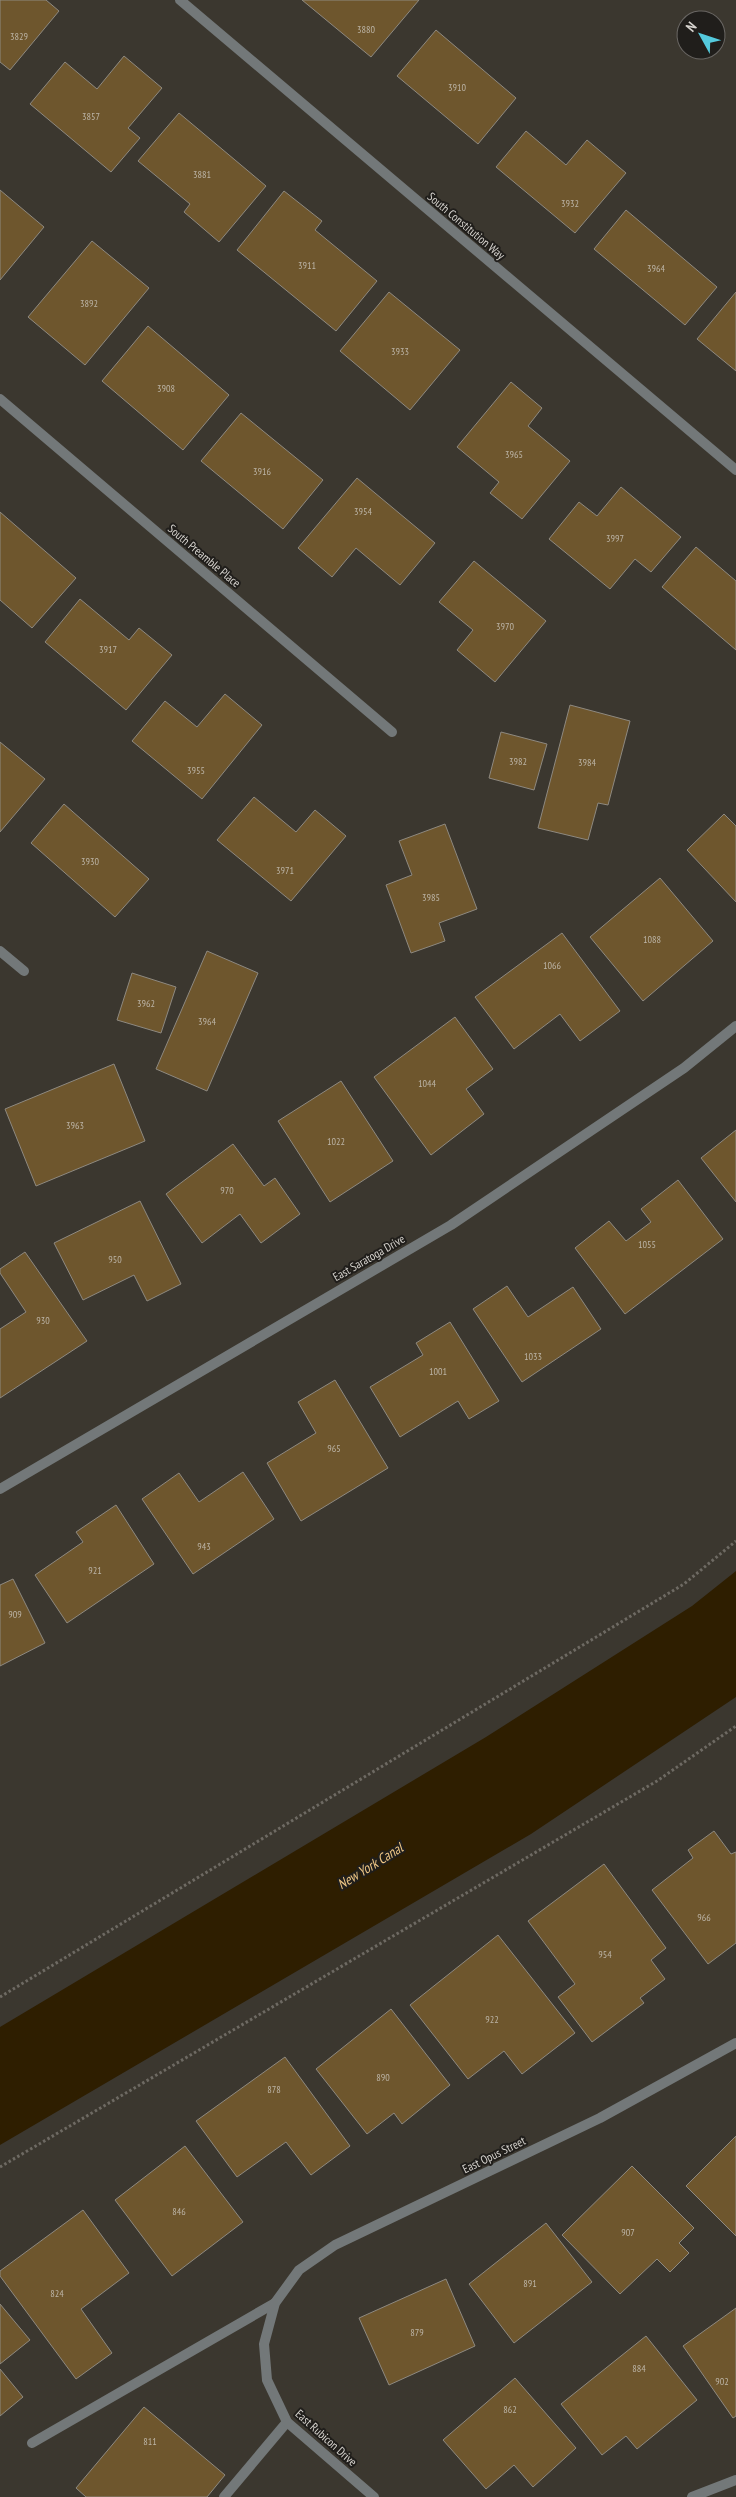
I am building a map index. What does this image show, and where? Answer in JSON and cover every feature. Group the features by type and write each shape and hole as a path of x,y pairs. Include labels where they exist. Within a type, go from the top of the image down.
{"street":[{"name":"South Constitution Way","path":"180,0 736,470"},
{"name":"South Preamble Place","path":"0,399 392,732"},
{"path":"0,951 24,971"},
{"name":"East Saratoga Drive","path":"0,1489 451,1225 684,1068 736,1026"},
{"name":"East Opus Street","path":"275,2303 299,2270 335,2245 600,2118 736,2042"},
{"path":"32,2443 275,2303"},
{"name":"East Rubicon Drive","path":"275,2303 264,2344 267,2380 288,2422 374,2497"},
{"path":"224,2497 288,2422"},
{"path":"692,2497 736,2480"}],"path":[{"path":"0,1997 684,1584 736,1541"},
{"path":"0,2167 657,1781 736,1726"}],"water":[{"name":"New York Canal","path":"736,1571 736,1697 531,1834 0,2145 0,2027 486,1737 692,1606"}],"building":[{"path":"0,0 46,0 59,11 10,70 0,62"},
{"path":"302,0 419,0 371,57"},
{"path":"436,30 516,98 478,144 397,76"},
{"path":"124,56 162,88 128,128 140,138 111,172 30,104 65,62 97,89"},
{"path":"179,113 266,186 219,242 184,212 190,204 138,161"},
{"path":"526,131 566,165 587,140 626,173 575,233 496,167"},
{"path":"0,190 44,227 0,280"},
{"path":"284,191 322,221 315,230 377,281 336,331 237,250"},
{"path":"626,210 717,287 685,325 594,249"},
{"path":"92,241 149,288 85,365 28,317"},
{"path":"389,292 460,350 410,410 340,351"},
{"path":"736,292 736,371 697,339"},
{"path":"148,326 229,395 183,450 102,381"},
{"path":"511,382 542,408 528,426 570,461 522,519 490,493 499,482 457,447"},
{"path":"241,413 323,480 283,529 201,461"},
{"path":"357,478 435,543 400,585 356,548 332,577 298,548"},
{"path":"621,487 681,537 651,572 635,559 610,589 549,539 579,502 597,516"},
{"path":"0,512 76,578 32,628 0,600"},
{"path":"696,547 736,581 736,650 662,587"},
{"path":"474,561 546,621 495,682 457,650 473,630 439,602"},
{"path":"80,599 129,640 139,628 172,655 126,710 45,642"},
{"path":"225,694 262,725 202,799 132,741 165,701 197,727"},
{"path":"570,705 630,721 608,805 598,803 588,840 538,828"},
{"path":"501,732 547,744 534,790 489,778"},
{"path":"0,742 45,779 0,832"},
{"path":"254,797 296,832 315,810 346,836 291,901 217,840"},
{"path":"64,804 149,879 115,917 31,843"},
{"path":"724,814 736,826 736,902 687,850"},
{"path":"445,824 477,909 439,923 445,941 411,953 386,885 412,875 399,841"},
{"path":"660,878 713,941 643,1001 590,937"},
{"path":"562,933 620,1011 580,1041 560,1014 514,1049 475,997"},
{"path":"207,951 258,973 207,1091 156,1069"},
{"path":"132,973 176,987 161,1033 117,1020"},
{"path":"455,1017 493,1069 466,1089 484,1114 431,1155 374,1077"},
{"path":"114,1064 145,1141 36,1186 5,1109"},
{"path":"341,1081 393,1161 330,1202 278,1121"},
{"path":"736,1130 736,1202 701,1158"},
{"path":"233,1144 264,1186 275,1178 300,1214 261,1243 240,1214 202,1243 166,1194"},
{"path":"678,1180 723,1239 625,1314 575,1248 609,1221 626,1241 651,1222 641,1209"},
{"path":"140,1201 181,1284 147,1301 134,1275 83,1300 54,1243"},
{"path":"25,1252 87,1341 0,1398 0,1329 26,1312 0,1273 0,1269"},
{"path":"507,1286 528,1317 573,1287 601,1329 522,1382 473,1309"},
{"path":"450,1322 499,1401 469,1419 458,1401 400,1437 370,1387 423,1355 416,1343"},
{"path":"335,1380 388,1468 301,1521 267,1463 316,1433 298,1402"},
{"path":"243,1472 274,1519 193,1574 142,1499 179,1473 199,1502"},
{"path":"116,1505 154,1564 67,1623 35,1575 83,1542 76,1532"},
{"path":"13,1579 45,1643 0,1666 0,1585"},
{"path":"714,1831 731,1854 736,1852 736,1943 708,1964 652,1890 693,1858 688,1850"},
{"path":"604,1864 666,1948 651,1960 665,1979 640,1998 644,2003 592,2042 558,1997 575,1984 528,1921"},
{"path":"498,1935 575,2033 522,2074 504,2051 468,2079 410,2005"},
{"path":"391,2009 450,2085 402,2124 394,2113 367,2134 316,2069"},
{"path":"285,2057 350,2146 311,2175 286,2142 237,2177 196,2121"},
{"path":"736,2136 736,2236 686,2186"},
{"path":"185,2146 243,2222 172,2276 115,2200"},
{"path":"632,2166 694,2228 679,2243 689,2253 670,2272 657,2259 620,2294 562,2235"},
{"path":"83,2210 129,2273 81,2309 112,2353 76,2379 0,2276 0,2271"},
{"path":"546,2223 592,2282 514,2343 469,2284"},
{"path":"446,2279 475,2346 389,2385 359,2318"},
{"path":"0,2304 30,2340 0,2364"},
{"path":"736,2308 736,2416 733,2418 683,2346"},
{"path":"646,2336 697,2400 637,2449 626,2436 602,2455 561,2404"},
{"path":"0,2369 23,2397 0,2416"},
{"path":"515,2378 576,2448 533,2487 514,2465 486,2489 443,2440"},
{"path":"144,2407 225,2475 207,2497 86,2497 76,2488"}]}
